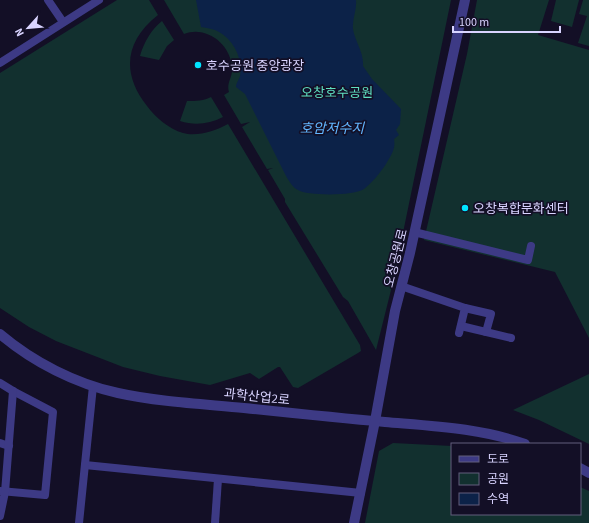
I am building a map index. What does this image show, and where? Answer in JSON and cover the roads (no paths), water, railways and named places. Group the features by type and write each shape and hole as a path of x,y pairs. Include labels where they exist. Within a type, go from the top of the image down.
{"street":[{"path":"48,0 63,22"},
{"path":"0,63 98,0"},
{"name":"오창공원로","path":"354,523 375,421 395,311 402,286 465,0"},
{"path":"414,232 528,260 531,246"},
{"path":"402,286 465,308 491,314 486,332"},
{"path":"465,308 460,329 486,332 511,338"},
{"name":"과학산업2로","path":"0,334 27,354 72,378 118,393 154,399 439,426 501,437 522,443"},
{"path":"0,383 53,412 45,496 3,491"},
{"path":"79,523 93,386"},
{"path":"0,516 9,446 13,391"},
{"path":"0,443 9,446"},
{"path":"85,465 361,492"},
{"path":"214,523 218,479"}],"water":[{"name":"호암저수지","path":"196,0 356,0 353,29 361,52 363,66 372,79 401,109 400,124 396,130 399,135 394,139 393,152 384,167 370,184 359,191 342,194 303,192 293,186 286,176 245,94 236,87 241,70 239,57 233,45 224,35 219,32 201,27"}],"place":[{"name":"호수공원 중앙광장","path":"198,65"},
{"name":"오창복합문화센터","path":"465,208"}],"park label":[{"name":"오창호수공원","path":"337,92"}]}
